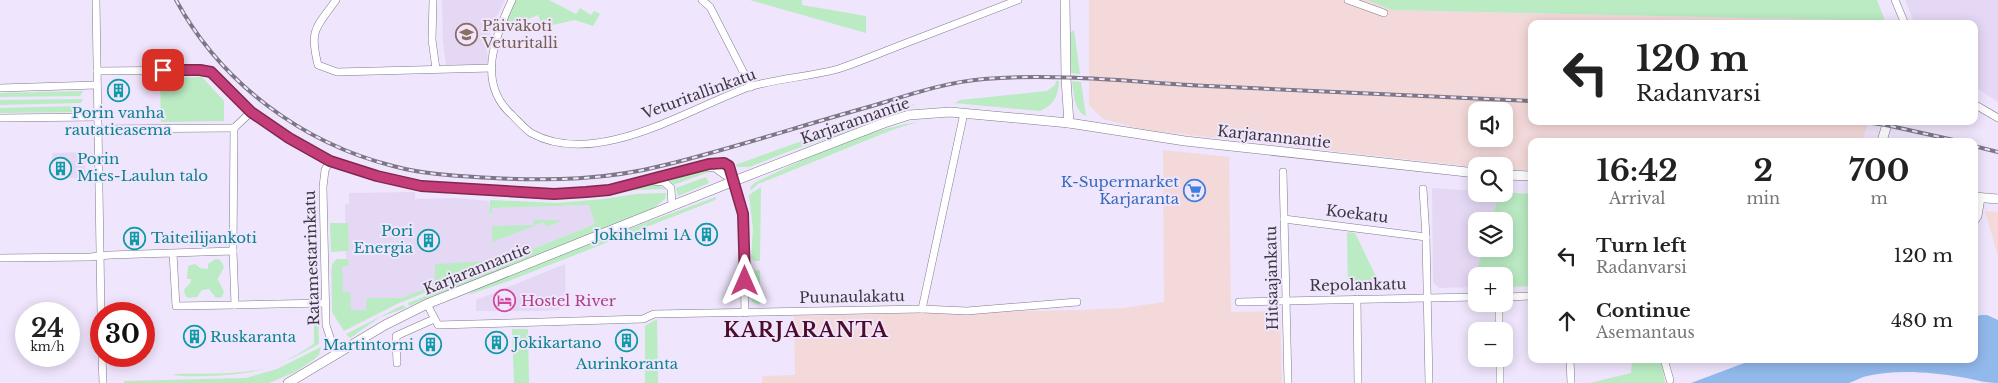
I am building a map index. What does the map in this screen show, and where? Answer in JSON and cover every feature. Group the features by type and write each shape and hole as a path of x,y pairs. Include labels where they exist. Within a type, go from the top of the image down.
{"main road":[{"path":"1065,0 1066,78 1069,123"},
{"name":"Karjarannantie","path":"288,383 385,325 427,304 734,181 909,115 932,112 964,113 1069,123 1176,140 1468,172"},
{"path":"1883,138 1887,125"},
{"path":"1513,175 1528,176"},
{"path":"1978,198 1998,199"}],"street":[{"path":"96,0 101,302"},
{"path":"336,0 315,29 313,44 318,65 337,72 492,68"},
{"path":"433,0 432,40 436,69"},
{"name":"Veturitallinkatu","path":"512,0 495,39 492,68 496,93 506,111 530,132 553,141 581,144 618,138 645,129 751,87 837,69 1018,0"},
{"path":"702,0 710,8 751,87"},
{"path":"1348,0 1384,12"},
{"path":"1895,0 1903,20"},
{"path":"97,71 207,70 251,112 289,138 330,161 377,176 421,186 554,194 586,192 609,190 699,166 719,162 724,163 729,166 743,214 745,312"},
{"path":"0,88 97,85"},
{"path":"1978,106 1998,118"},
{"path":"98,129 234,128 251,112"},
{"name":"Puunaulakatu","path":"434,319 438,325 643,319 654,314 922,309 964,113"},
{"path":"0,118 98,117"},
{"path":"234,128 233,251 235,305"},
{"name":"Ratamestarinkatu","path":"330,161 325,170 323,188 325,303 326,325 336,355"},
{"name":"Hitsaajankatu","path":"1283,172 1288,383"},
{"path":"647,181 664,182 671,188 672,206"},
{"path":"1423,188 1429,383"},
{"name":"Koekatu","path":"1284,219 1426,237"},
{"path":"0,258 90,257 100,255 233,251"},
{"path":"173,253 176,306 325,303"},
{"path":"1513,297 1528,296"},
{"name":"Repolankatu","path":"1239,302 1468,297"},
{"path":"1357,299 1358,383"},
{"path":"922,309 967,311 1077,302"},
{"path":"397,363 396,336 434,319 427,304"},
{"path":"1570,363 1571,383"},
{"path":"1665,363 1670,380"},
{"path":"102,367 103,383"},
{"path":"1500,367 1500,383"}],"shaded area":[{"name":"Päiväkoti Veturitalli","path":"442,0 505,0 491,28 487,49 488,62 485,65 446,65 443,42"},
{"path":"1089,0 1367,0 1392,10 1829,20 1528,20 1528,125 1868,125 1863,138 1528,138 1528,170 1513,169 1513,157 1468,157 1468,166 1145,130 1103,119 1089,105"},
{"path":"1905,0 1998,0 1998,102 1978,89 1978,20 1913,20"},
{"path":"1163,150 1229,157 1231,312 1280,311 1282,383 762,383 762,376 795,375 794,316 1079,310 1123,308 1164,302"},
{"path":"85,152 86,178 52,178 52,153"},
{"path":"1432,188 1468,190 1468,202 1497,202 1494,212 1468,212 1468,257 1481,257 1478,267 1468,267 1468,287 1439,288 1433,282"},
{"path":"415,192 415,199 456,198 489,201 489,214 492,213 492,208 589,205 595,224 376,312 332,312 331,268 338,262 346,261 345,204 349,204 349,193"},
{"path":"1985,211 1998,212 1998,256"},
{"path":"565,264 566,307 560,307 559,310 538,311 476,311 476,300"}],"green space":[{"path":"514,0 549,0 576,14 580,8 591,15 594,11 600,14 593,26 575,20 543,27 538,15 518,23 504,23"},
{"path":"750,0 802,0 802,5 866,16 866,33"},
{"path":"1367,0 1877,0 1885,20 1840,20 1392,10"},
{"path":"1074,30 1080,74 1071,73 1070,33"},
{"path":"202,77 224,101 224,121 161,122 160,78"},
{"path":"1056,81 1059,81 1058,91 1052,103 1040,111 955,103 960,100 1047,91 1055,85"},
{"path":"1072,81 1081,82 1086,116 1082,114 1077,106"},
{"path":"83,91 80,96 0,97 0,93"},
{"path":"83,99 81,103 0,105 0,100"},
{"path":"916,104 833,137 749,167 738,167 735,165 894,108"},
{"path":"78,106 82,108 83,112 0,113 0,108"},
{"path":"917,122 892,130 758,184 750,191 751,186 756,182 835,146 875,132"},
{"path":"703,170 712,171 673,185 669,180"},
{"path":"706,177 709,183 678,196 676,188"},
{"path":"655,184 667,189 635,190 588,197 529,199 588,196"},
{"path":"761,187 760,261 754,261 751,258 753,229 749,195"},
{"path":"666,193 665,199 652,209 496,272 493,265 595,224 589,205 492,208 492,213 489,214 490,200 557,203 636,194"},
{"path":"1513,193 1528,194 1528,286 1513,287 1513,267 1478,267 1481,257 1513,257 1513,212 1494,212 1497,202 1513,202"},
{"path":"716,197 713,201 468,295 478,288"},
{"path":"534,220 560,221 547,227 544,222 492,242 492,226 533,225"},
{"path":"330,223 348,223 349,250 331,252"},
{"path":"1347,232 1355,233 1382,289 1348,290"},
{"path":"216,259 220,260 224,267 218,278 224,292 222,297 216,298 209,289 202,290 197,297 188,298 184,290 191,282 191,279 187,279 188,266 195,264 200,268 208,269 208,264"},
{"path":"337,259 349,261 349,266 342,266 343,292 350,292 351,310 366,310 367,298 402,298 435,285 435,264 489,261 491,266 397,304 344,331 332,312 332,264"},
{"path":"493,269 494,272 409,306 408,303"},
{"path":"760,270 760,305 752,302 749,290 750,271"},
{"path":"403,305 406,308 380,317 350,338 346,334"},
{"path":"311,311 318,311 319,344 290,359 264,369 238,374 174,375 246,372 269,367 287,360 314,344 314,315"},
{"path":"657,319 658,383 645,383 645,326"},
{"path":"512,329 528,329 529,383 514,383"},
{"path":"321,347 319,355 313,360 295,372 269,383 124,383 124,381 246,378 277,369"},
{"path":"1632,363 1662,363 1665,383 1590,383 1631,373"}],"water":[{"path":"1987,315 1998,320 1998,383 1938,374 1889,372 1862,377 1849,383 1691,383 1744,363 1978,363 1978,316"}],"railway":[{"path":"176,0 216,58 240,83 267,106 296,125 327,142 359,156 405,169 455,176 558,179 622,174 717,151 956,83 1012,77 1123,80 1207,86 1528,101"},
{"path":"1886,125 1944,138"},
{"path":"1978,147 1998,152"}],"place":[{"name":"Päiväkoti Veturitalli","path":"466,35"},
{"name":"Porin vanha rautatieasema","path":"118,90"},
{"name":"Porin Mies-Laulun talo","path":"61,168"},
{"name":"K-Supermarket Karjaranta","path":"1195,191"},
{"name":"Jokihelmi 1A","path":"707,235"},
{"name":"Taiteilijankoti","path":"135,238"},
{"name":"Pori Energia","path":"429,240"},
{"name":"Hostel River","path":"505,301"},
{"name":"Ruskaranta","path":"194,337"},
{"name":"Aurinkoranta","path":"627,341"},
{"name":"Jokikartano","path":"497,343"},
{"name":"Martintorni","path":"430,345"}],"district":[{"name":"KARJARANTA","path":"806,330"}],"route":[{"path":"163,70 207,70 251,112 289,138 330,161 377,176 421,186 554,194 586,192 609,190 709,164 724,163 729,166 743,214 745,281"}]}
